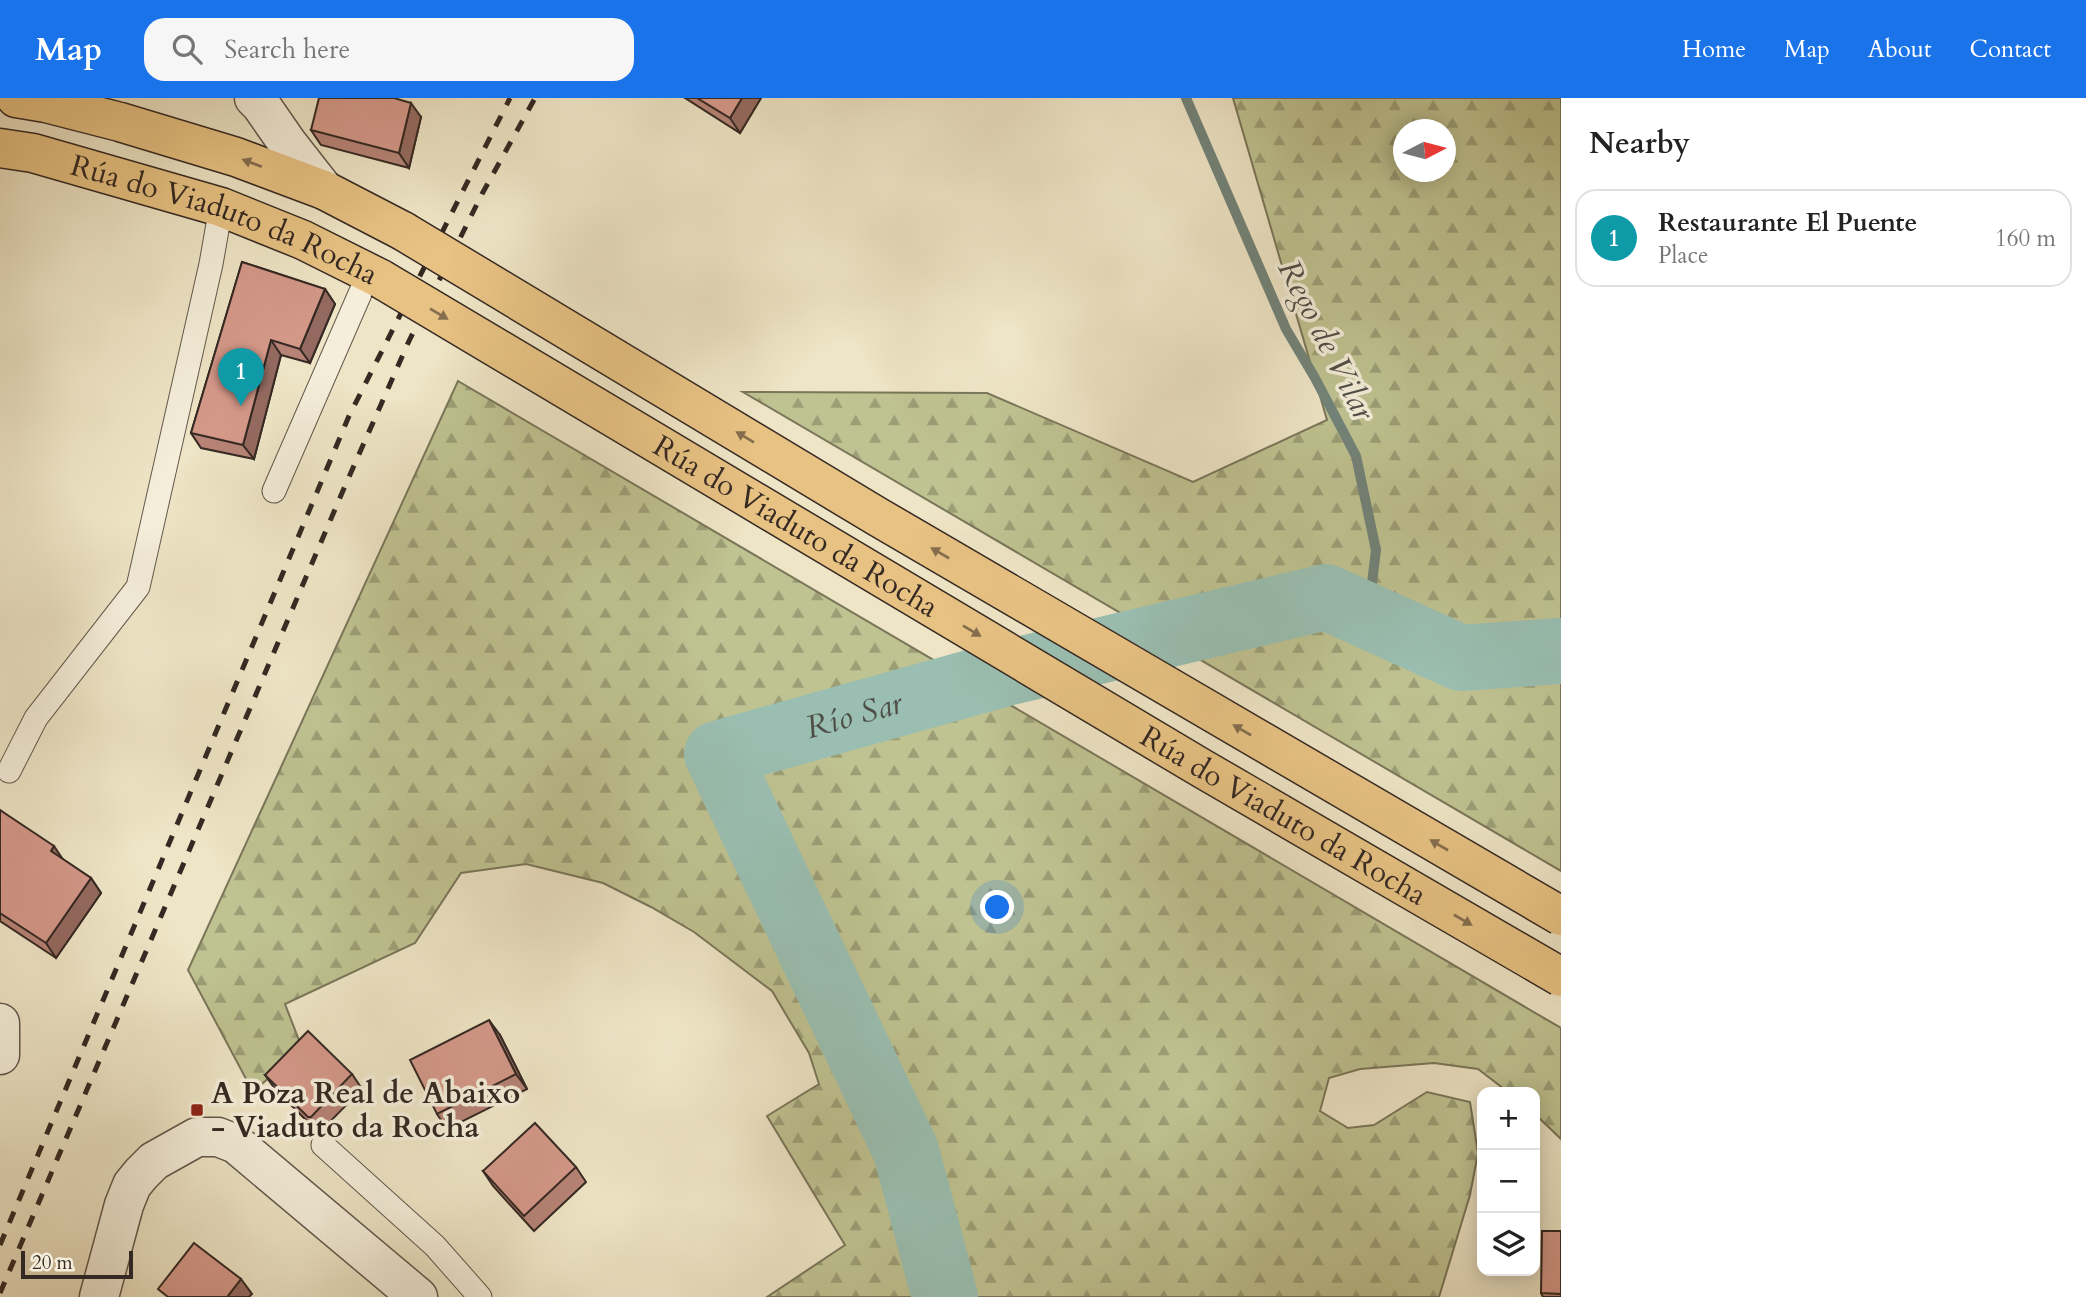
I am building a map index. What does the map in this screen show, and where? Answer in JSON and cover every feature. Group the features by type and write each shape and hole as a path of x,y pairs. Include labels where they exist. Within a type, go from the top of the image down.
{"highway":[{"name":"Rúa do Viaduto da Rocha","path":"16,98 120,122 236,157 324,190 403,230 878,517 1561,916"},
{"name":"Rúa do Viaduto da Rocha","path":"0,148 33,153 222,207 303,240 375,276 1203,769 1561,977"}],"street":[{"path":"254,98 324,190"},
{"path":"0,1023 0,1055"},
{"path":"99,1297 132,1185 154,1161 197,1137 207,1135 236,1144 418,1297"}],"lane":[{"path":"9,771 36,718 138,587 222,207"},
{"path":"274,491 375,276"},
{"path":"323,1145 435,1246 480,1297"}],"green space":[{"path":"1233,98 1561,98 1561,871 743,392 987,393 1193,482 1327,420"},
{"path":"458,381 1561,1028 1561,1139 1540,1119 1540,1087 1501,1087 1478,1069 1434,1063 1360,1069 1329,1078 1320,1111 1348,1128 1374,1125 1427,1092 1470,1102 1477,1158 1470,1195 1439,1297 767,1297 845,1245 767,1116 819,1084 809,1053 772,991 694,932 651,907 603,883 526,864 461,873 415,943 285,1004 302,1048 253,1092 188,970"}],"building":[{"path":"319,98 394,98 411,103 399,153 311,130"},
{"path":"697,98 742,98 730,118"},
{"path":"242,262 325,289 300,349 271,340 243,445 191,433"},
{"path":"0,810 54,846 51,851 91,878 46,943 0,913"},
{"path":"489,1020 516,1074 437,1114 410,1060"},
{"path":"308,1031 352,1074 311,1117 265,1075"},
{"path":"535,1123 576,1167 524,1216 483,1171"},
{"path":"1542,1231 1561,1231 1561,1294 1541,1293"},
{"path":"194,1243 241,1279 227,1297 168,1297 158,1289"}],"waterway":[{"name":"Rego de Vilar","path":"1186,98 1286,329 1356,456 1376,550 1368,616"},
{"name":"Río Sar","path":"945,1297 906,1151 717,754 1006,673 1326,597 1461,658 1561,651"}],"railway":[{"path":"0,1245 349,416 510,98"},
{"path":"0,1293 409,341 482,194 535,98"}],"place":[{"name":"Restaurante El Puente","path":"241,406"},
{"name":"A Poza Real de Abaixo - Viaduto da Rocha","path":"197,1110"}]}
